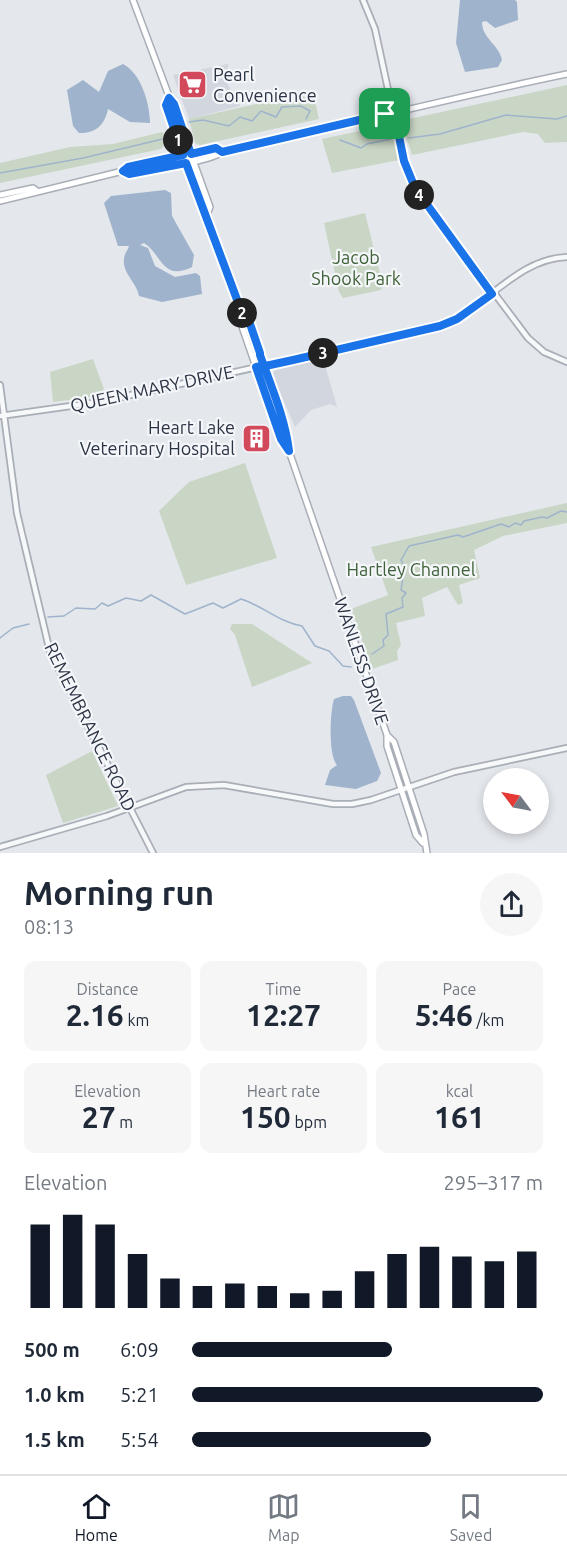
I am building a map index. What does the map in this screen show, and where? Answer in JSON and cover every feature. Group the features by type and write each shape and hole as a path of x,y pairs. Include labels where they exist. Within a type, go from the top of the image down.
{"main road":[{"name":"WANLESS DRIVE","path":"133,0 169,98 174,104 210,207 207,214"},
{"path":"123,171 129,174 186,163 218,156 222,152 567,74"},
{"name":"WANLESS DRIVE","path":"169,98 166,105 183,155 202,209 207,214 242,313 248,318 285,431 289,451 387,735 387,746 416,835 423,843 427,853"},
{"path":"0,201 33,195 37,191 123,171 128,167 216,148 222,152"},
{"path":"0,195 33,188 37,191"},
{"name":"WANLESS DRIVE","path":"242,313 240,321 281,439 289,451"},
{"name":"WANLESS DRIVE","path":"387,735 394,742 424,834 423,843"}],"street":[{"path":"363,0 375,28 404,161 415,188 492,294 534,344 554,358 567,362"},
{"name":"QUEEN MARY DRIVE","path":"2,415 94,403 440,326 457,319 535,265 567,257"},
{"name":"REMEMBRANCE ROAD","path":"0,385 2,415 17,513 50,652 153,853"},
{"path":"0,847 32,840 130,808 179,789 208,784 340,804 361,803 454,772 567,748"}],"shaded area":[{"path":"228,64 227,83 240,106 189,119 173,75"},
{"path":"323,358 337,407 330,404 311,410 295,427 272,374 276,369"}],"green space":[{"path":"567,85 567,142 545,143 538,134 523,132 412,155 402,123 404,120"},
{"path":"300,94 306,98 314,97 319,119 200,145 195,143 189,119"},
{"path":"387,125 392,129 399,160 332,173 322,139"},
{"path":"162,132 169,140 161,149 0,183 0,163 70,147 113,144"},
{"name":"Jacob Shook Park","path":"365,213 383,286 381,290 343,298 339,292 324,223"},
{"path":"93,359 104,389 99,396 53,402 50,372"},
{"path":"245,463 277,558 186,585 159,511 189,482"},
{"name":"Hartley Channel","path":"567,503 567,523 503,536 474,550 480,578 459,585 463,603 458,605 447,587 422,598 425,616 396,623 401,645 397,651 398,660 372,669 351,609 388,595 371,547"},
{"path":"232,624 252,624 312,663 252,687 235,635 230,629"},
{"path":"92,751 118,806 63,823 46,775"}],"water":[{"path":"460,0 515,0 517,2 518,20 495,28 486,21 482,22 485,33 500,54 502,60 498,67 465,72 456,43"},
{"path":"123,64 135,74 143,90 150,123 130,122 108,109 99,127 90,132 79,133 73,126 67,90 83,80 99,92 108,71"},
{"path":"165,190 171,193 172,216 194,255 192,267 182,271 168,269 150,248 144,243 140,245 148,248 155,266 175,277 196,273 200,276 202,294 162,302 139,296 124,264 129,246 118,246 104,203 111,196"},
{"path":"351,696 354,700 381,773 377,781 356,789 325,785 330,770 337,765 331,743 334,699"}],"waterway":[{"path":"189,122 203,120 229,126 240,117 252,121 261,111 276,117 282,107 301,106 310,111 306,119"},
{"path":"409,138 440,134 506,115 557,119 567,116"},
{"path":"0,173 83,158 167,138"},
{"path":"340,140 361,148 367,144 391,139"},
{"path":"372,654 384,646 383,640 388,635 386,614 403,607 402,598 406,593 401,590 403,577 401,573 405,568 401,560 409,546 458,535 463,537 501,524 509,527 515,523 521,525 524,521 547,518 561,511 567,512"},
{"path":"48,617 64,616 76,608 95,609 102,603 108,606 126,598 141,601 151,595 185,614 213,603 223,608 241,599 286,621 302,626 315,646 329,651 343,666 351,667"},
{"path":"0,638 13,628 29,624"}],"place":[{"name":"Pearl Convenience","path":"192,85"},
{"name":"Heart Lake Veterinary Hospital","path":"256,438"}],"route":[{"path":"385,114 329,129 222,152 216,148 191,154 174,104 169,98 166,105 183,155 128,167 123,171 129,174 186,163 202,209 207,214 242,313 248,318 260,355 264,366 278,407 289,451 281,439 256,367 264,366 268,366 434,328 457,319 492,294 415,188 404,161 394,112 385,114"}]}
